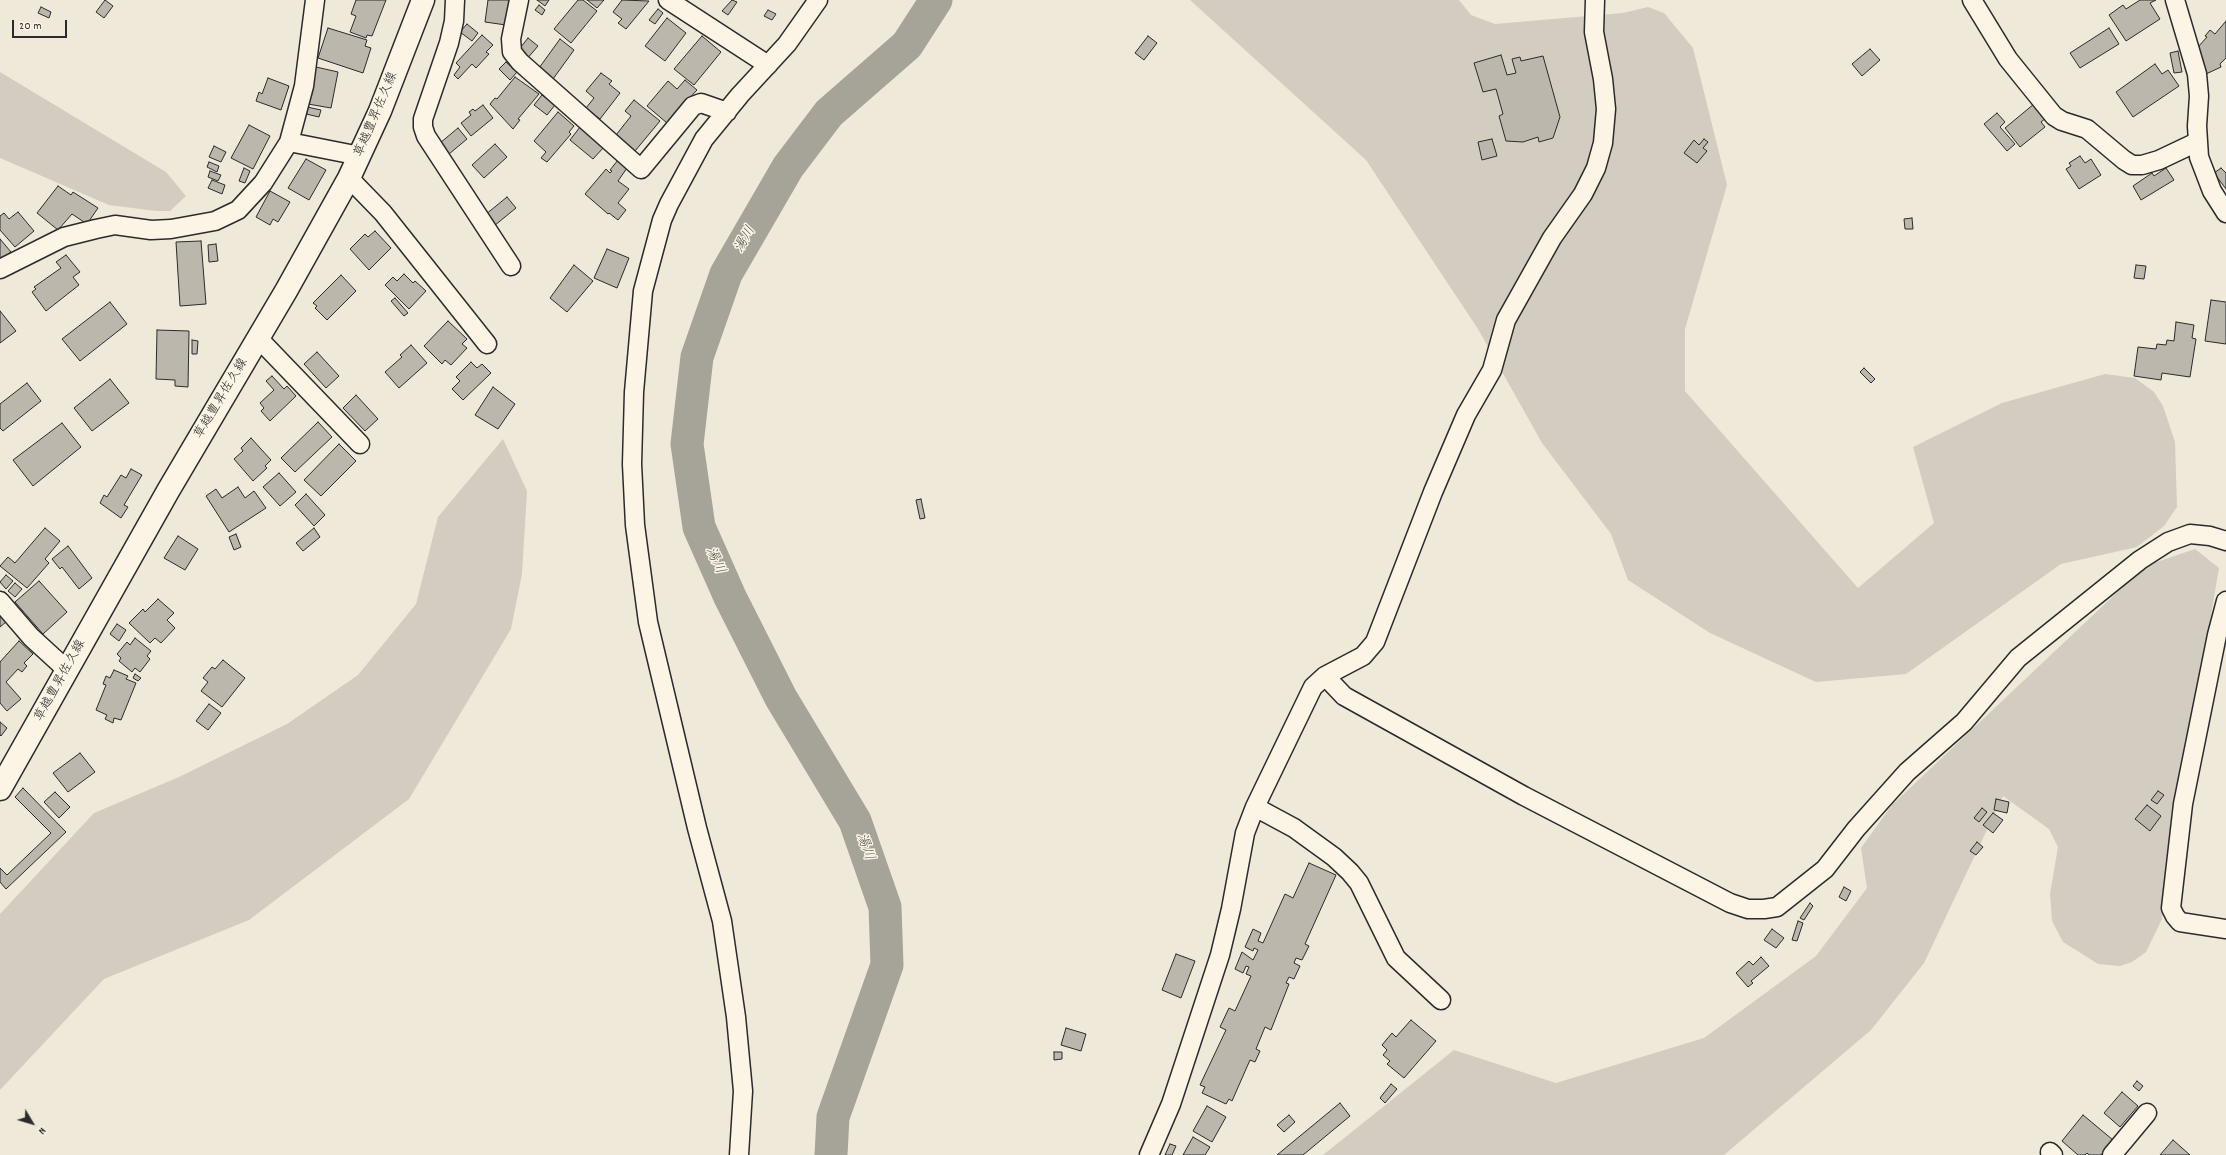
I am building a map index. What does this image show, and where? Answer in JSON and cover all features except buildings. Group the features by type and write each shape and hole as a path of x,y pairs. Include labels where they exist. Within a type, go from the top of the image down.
{"main road":[{"name":"草越豊昇佐久線","path":"0,789 168,491 313,243 349,178 386,97 423,0"}],"street":[{"path":"0,269 64,237 96,229 115,225 151,230 171,229 215,221 238,210 263,183 289,142 304,86 315,0"},
{"path":"455,0 454,21 449,43 423,119 423,127 426,136 511,266"},
{"path":"518,0 511,40 512,52 520,62 641,169 692,106 701,103 727,112"},
{"path":"668,0 768,65"},
{"path":"739,1155 743,1091 736,1017 722,921 697,828 648,622 635,525 632,464 634,392 643,290 662,220 704,139 787,44 818,0"},
{"path":"1149,1155 1170,1104 1220,955 1231,909 1244,833 1254,808 1313,687 1325,676 1362,656 1375,642 1433,492 1466,415 1492,370 1506,320 1552,238 1583,194 1596,168 1603,143 1606,110 1603,79 1594,32 1595,0"},
{"path":"1972,0 2008,60 2054,116 2062,121 2087,129 2132,165 2142,166 2159,160 2197,142"},
{"path":"2176,0 2197,74 2199,96 2197,142 2204,174 2212,191 2226,212"},
{"path":"289,142 360,156"},
{"path":"349,178 383,212 486,344"},
{"path":"258,338 360,444"},
{"path":"1325,676 1344,696 1524,796 1730,903 1748,909 1764,909 1777,907 1825,869 1856,829 1907,772 1964,722 2018,658 2140,560 2168,542 2190,534 2210,536 2226,541"},
{"path":"0,601 31,637 67,670"},
{"path":"2226,601 2217,635 2183,804 2171,908 2180,922 2226,929"},
{"path":"1254,808 1294,828 1334,857 1350,872 1359,883 1396,958 1441,1000"},
{"path":"2112,1155 2146,1113"}],"shaded area":[{"path":"1190,0 1459,0 1471,15 1495,24 1623,13 1648,7 1664,13 1693,48 1727,185 1685,329 1685,391 1858,588 1934,523 1913,447 2002,403 2105,374 2135,378 2154,392 2163,406 2175,442 2177,507 2164,526 2137,547 2061,564 1906,674 1816,682 1710,633 1628,580 1611,534 1542,443 1478,329 1366,160"},
{"path":"0,72 166,172 186,196 170,211 156,211 109,205 0,158"},
{"path":"503,439 527,491 522,574 511,629 409,799 249,920 104,979 0,1090 0,914 94,813 179,777 287,724 358,675 416,604 438,517"},
{"path":"2195,549 2219,568 2191,732 2172,807 2162,919 2146,952 2132,962 2120,966 2098,964 2063,942 2052,921 2050,894 2058,847 2049,829 2003,796 1924,963 1871,1030 1724,1155 1323,1155 1454,1050 1556,1083 1704,1038 1816,956 1867,888 1861,848 1892,805 2145,566"}],"waterway":[{"name":"湯川","path":"831,1155 833,1117 887,965 885,907 855,821 781,698 730,597 699,527 687,444 697,357 726,274 788,167 829,113 907,45 936,0"}]}
